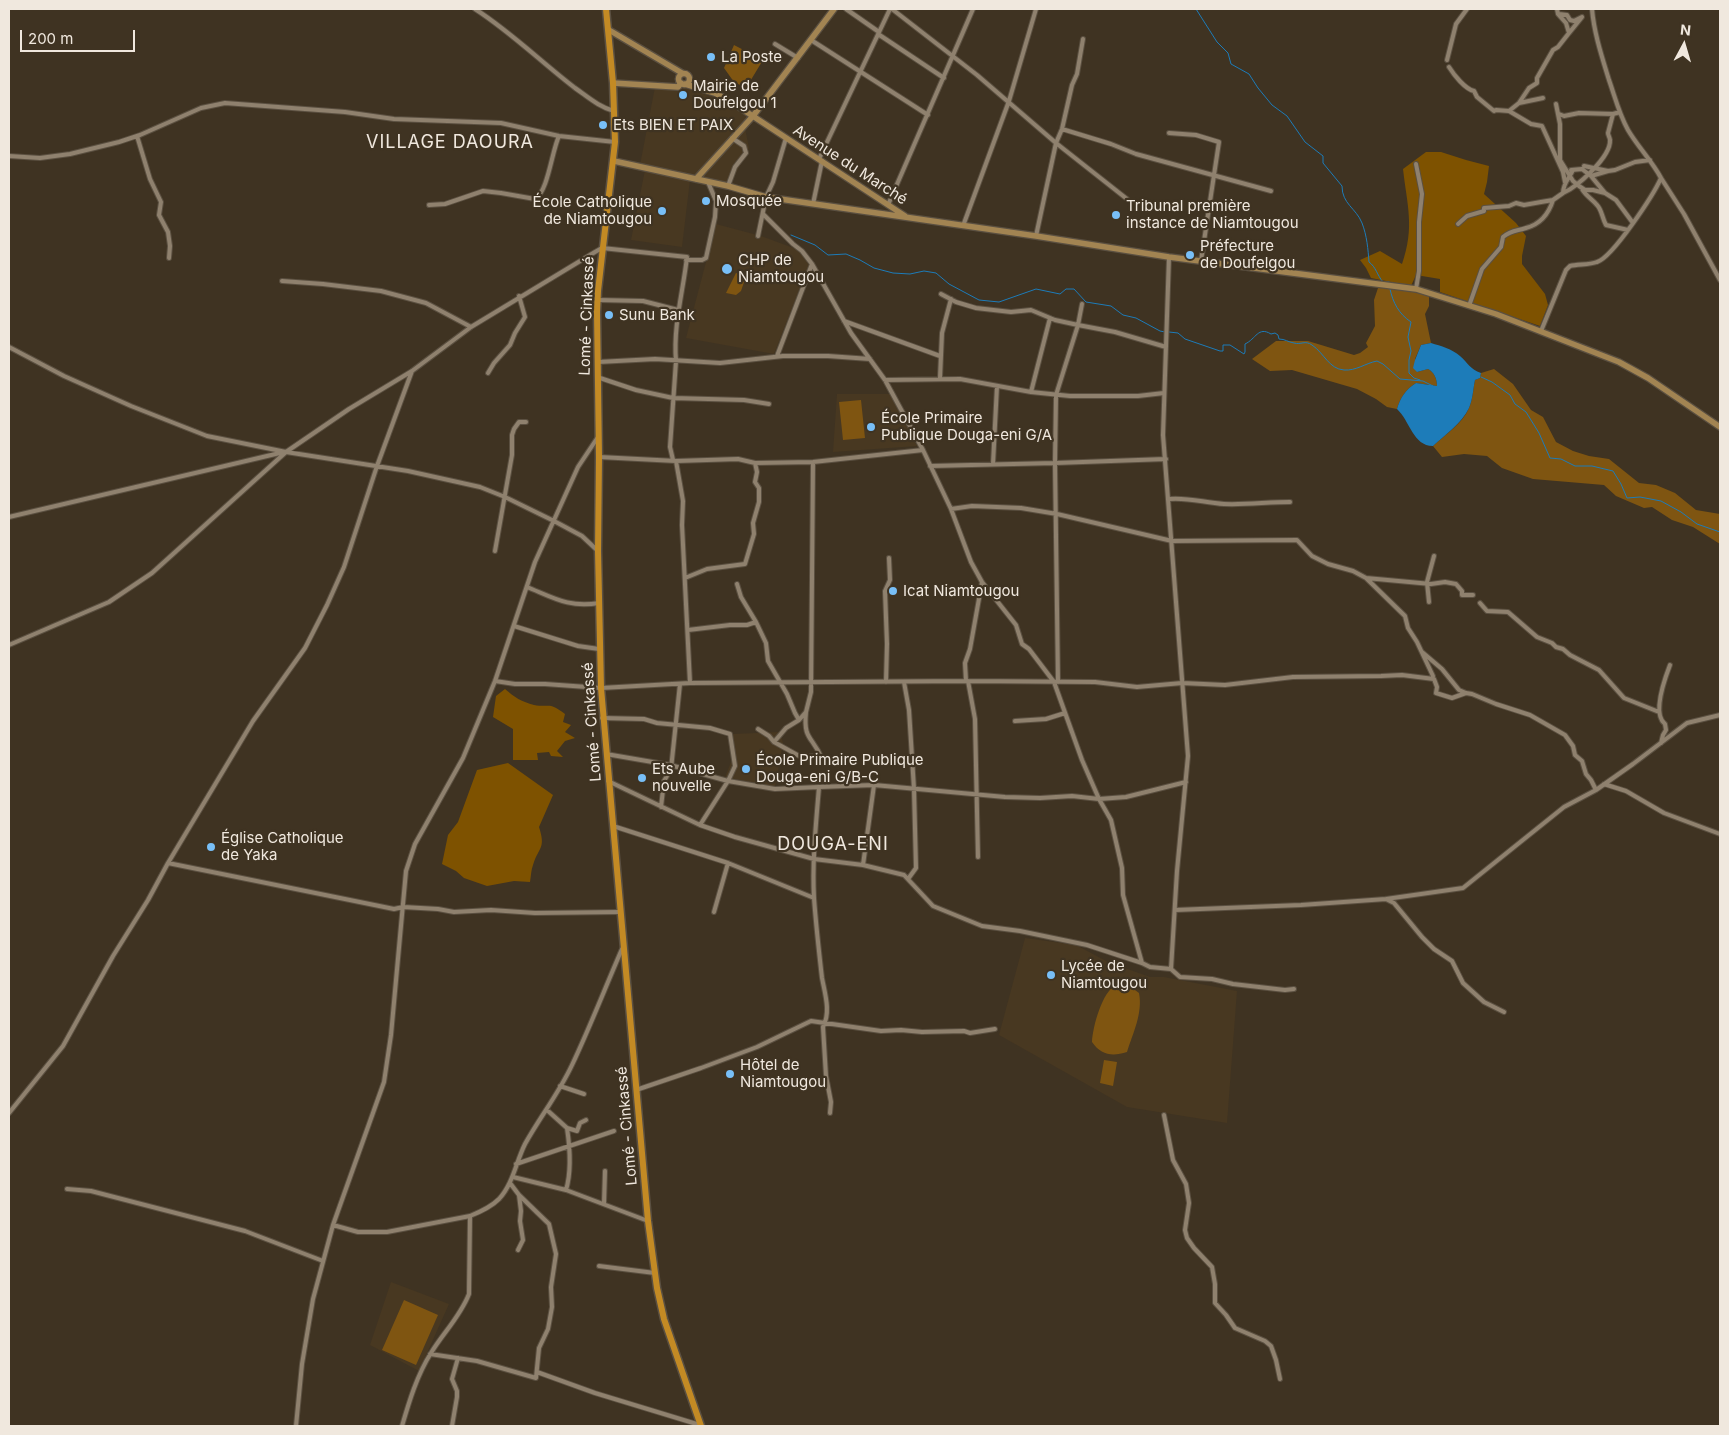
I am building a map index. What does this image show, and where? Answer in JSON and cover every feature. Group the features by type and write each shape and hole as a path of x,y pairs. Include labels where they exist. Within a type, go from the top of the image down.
{"highway":[{"name":"Lomé - Cinkassé","path":"606,9 613,83 615,142 602,248 598,300 598,551 602,718 648,1221 655,1273 667,1331 701,1426"}],"main road":[{"path":"696,179 753,116 834,9"},
{"path":"609,30 689,77 688,81 678,87 613,83"},
{"path":"682,74 678,78 683,84"},
{"name":"Avenue du Marché","path":"689,77 704,89"},
{"name":"Avenue du Marché","path":"683,84 715,93 905,216"},
{"path":"614,161 728,186 766,197 905,216 1169,257 1416,289 1541,331 1620,362 1648,378 1720,427"}],"street":[{"path":"476,9 495,21 559,76 602,108 614,111"},
{"path":"846,9 944,78"},
{"path":"813,204 820,160 878,33 891,9 1009,101 1056,143 1126,199"},
{"path":"888,205 973,9"},
{"path":"963,226 1009,101 1036,9"},
{"path":"1447,60 1456,24 1467,9"},
{"path":"1557,11 1562,9"},
{"path":"1592,9 1593,24 1604,62 1620,112 1628,130 1650,160 1684,214 1720,280"},
{"path":"1509,111 1519,103 1528,88 1537,83 1537,78 1553,50 1558,47 1582,17 1574,21 1570,20 1567,15 1562,16 1557,11"},
{"path":"1557,11 1566,23 1569,33"},
{"path":"1036,236 1056,143 1062,129 1072,85 1077,74 1084,38"},
{"path":"812,40 928,115"},
{"path":"775,44 798,58"},
{"path":"1449,67 1460,81 1470,90 1474,91 1477,97 1494,111 1509,111 1531,124 1542,126 1563,172 1565,182 1563,193"},
{"path":"1519,103 1542,98"},
{"path":"9,156 40,158 70,154 138,136 201,108 225,102 345,112 394,119 501,123 559,136 615,142"},
{"path":"1556,104 1559,114 1560,160 1576,186 1605,193"},
{"path":"1559,114 1564,116 1579,113 1613,114 1620,112"},
{"path":"1458,224 1467,216 1484,211 1484,208 1509,206 1516,203 1524,205 1553,200 1576,186 1590,175 1609,146 1608,132 1613,114"},
{"path":"1062,129 1136,154 1271,191"},
{"path":"1169,133 1196,135 1219,142 1201,261"},
{"path":"138,136 150,180 161,202 159,215 166,226 169,237 168,258"},
{"path":"429,205 445,204 483,191 535,200 541,194 559,136"},
{"path":"728,186 735,167 746,153 744,146 732,138"},
{"path":"758,236 766,197 773,182 786,138"},
{"path":"1590,175 1615,170 1635,162 1650,160"},
{"path":"1416,164 1422,194 1419,222 1419,271 1416,289"},
{"path":"1584,166 1608,171"},
{"path":"1566,170 1582,169 1590,175 1605,193 1616,200 1634,223"},
{"path":"1565,182 1573,170"},
{"path":"1541,331 1566,270 1570,266 1598,262 1605,257 1634,223 1657,188 1661,178"},
{"path":"9,645 109,602 152,573 286,452 349,409 412,371 471,327 519,296 602,248 686,258 686,260 702,260 706,258 716,201 708,182"},
{"path":"1582,188 1585,194 1598,205 1606,225 1628,230"},
{"path":"1468,306 1482,269 1501,247 1503,237 1513,230 1526,228 1540,221 1547,215 1553,200"},
{"path":"763,214 802,251 812,264 851,333 885,380 952,509 971,562 982,582 1016,625 1022,644 1030,649 1056,682"},
{"path":"1169,257 1163,435 1188,756 1177,871 1171,969"},
{"path":"686,260 684,285 678,310 670,447 680,476 690,683"},
{"path":"777,356 812,264"},
{"path":"282,281 381,291 426,303 471,327"},
{"path":"941,294 976,308 1011,312 1032,310 1050,318 1115,332 1166,347"},
{"path":"488,373 510,345 525,318 519,296"},
{"path":"940,378 942,333 951,299"},
{"path":"598,300 643,301 678,310"},
{"path":"1082,304 1078,325 1056,395 1056,682 1082,760 1099,799 1111,820 1122,868 1123,895 1142,963"},
{"path":"1031,392 1050,318"},
{"path":"844,321 940,356"},
{"path":"9,347 64,376 130,406 207,436 286,452 408,471 473,485 505,497 554,520 582,536 598,551"},
{"path":"598,362 655,359 720,363 777,356 828,356 870,359"},
{"path":"9,1113 63,1046 112,956 148,900 168,863 253,722 305,648 327,606 344,567 377,466 412,371"},
{"path":"598,377 636,390 672,398 744,400 769,404"},
{"path":"885,380 960,379 1056,395 1138,396 1164,393"},
{"path":"993,464 997,386"},
{"path":"496,551 512,455 512,435 519,422 526,422"},
{"path":"296,1426 304,1354 313,1299 333,1225 384,1082 391,1035 406,871 412,852 463,758 495,681 535,562 578,467 598,437"},
{"path":"599,457 674,461 738,459 755,463 813,462 923,450"},
{"path":"9,516 286,452"},
{"path":"930,466 1166,459"},
{"path":"758,729 769,736 774,742 801,757 817,756 822,759 805,729 811,683 813,462"},
{"path":"685,578 707,569 745,564 754,534 753,523 759,502 759,488 755,482 757,472 755,463"},
{"path":"1169,499 1182,498 1238,504 1290,502"},
{"path":"952,509 972,506 1021,508 1057,514 1172,541 1297,540 1312,556 1328,564 1353,571 1366,578 1405,616 1408,628 1433,676"},
{"path":"1429,602 1427,582 1434,556"},
{"path":"886,682 885,591 890,580 889,558"},
{"path":"1366,578 1383,581 1427,582 1431,584 1445,582 1456,584 1462,591 1462,595 1473,595"},
{"path":"978,857 975,719 965,663 974,630 982,582"},
{"path":"737,584 741,597 766,643 768,661 791,701 799,720"},
{"path":"527,587 577,605 599,603"},
{"path":"1480,603 1487,611 1508,612 1537,637 1552,643 1599,670 1624,698 1659,712"},
{"path":"688,630 746,625 756,622"},
{"path":"514,626 578,646 599,648"},
{"path":"1421,651 1442,669 1459,690 1530,715 1565,736 1573,746 1575,755 1582,761 1586,774 1596,790"},
{"path":"1661,743 1666,726 1659,712 1670,665"},
{"path":"495,681 515,684 601,688 690,683 780,684 967,681 1095,682 1137,687 1182,683 1225,685 1293,677 1402,675 1434,679 1437,687 1436,692 1452,698 1466,693"},
{"path":"904,682 909,710 916,868 908,879"},
{"path":"661,807 664,781 669,774 680,684"},
{"path":"774,742 786,728 799,720 806,712"},
{"path":"1015,721 1046,719 1065,713"},
{"path":"1175,910 1301,905 1386,899 1463,888 1564,807 1596,790 1688,724 1720,715"},
{"path":"602,718 644,719 676,725 710,728 730,734 735,766 728,781 700,825"},
{"path":"606,754 670,765 728,781 775,789 874,785 1005,796 1040,798 1072,796 1099,799 1126,797 1186,782"},
{"path":"608,781 700,825 735,837 814,859 863,865 904,875 933,906 982,926 1020,931 1087,945 1150,967 1171,969 1180,978 1212,979 1233,984 1284,990 1294,988"},
{"path":"1604,784 1626,791 1664,814 1720,834"},
{"path":"863,865 874,785"},
{"path":"818,788 814,898 820,963 827,1008 826,1022 823,1027 825,1068 831,1102 830,1113"},
{"path":"613,826 728,863 814,898"},
{"path":"168,863 394,909 454,912 491,910 535,913 620,912"},
{"path":"714,912 728,863"},
{"path":"1386,899 1394,903 1434,949 1452,961 1463,983 1484,1002 1504,1012"},
{"path":"333,1225 358,1232 387,1232 470,1216 485,1210 499,1199 510,1183 516,1164 526,1144 572,1066 623,947"},
{"path":"636,1090 757,1047 808,1022 826,1022 853,1028 881,1031 964,1030 970,1033 995,1029"},
{"path":"560,1086 584,1094"},
{"path":"547,1110 567,1128 577,1131 580,1123 586,1120"},
{"path":"1164,1115 1173,1160 1186,1184 1188,1204 1185,1230 1187,1238 1212,1267 1215,1284 1215,1303 1235,1328 1271,1346 1280,1379"},
{"path":"566,1190 569,1180 570,1146 567,1128"},
{"path":"516,1164 614,1132"},
{"path":"604,1204 605,1171"},
{"path":"513,1176 566,1190 648,1221"},
{"path":"430,1354 478,1360 536,1378 538,1348 548,1330 552,1307 551,1287 556,1254 549,1224 519,1195 510,1183"},
{"path":"67,1189 91,1191 244,1231 323,1261"},
{"path":"518,1250 523,1240 519,1195"},
{"path":"402,1426 416,1384 430,1354 465,1305 469,1294 470,1216"},
{"path":"599,1266 655,1273"},
{"path":"452,1426 457,1391 452,1379 458,1358"},
{"path":"536,1372 595,1393 701,1426"}],"shaded area":[{"path":"734,45 763,60 746,88 734,82 724,68"},
{"path":"679,86 718,98 748,114 744,123 749,148 731,183 640,165 655,87"},
{"path":"1426,152 1441,152 1489,166 1484,194 1516,223 1526,236 1522,264 1545,294 1548,305 1540,326 1440,292 1440,279 1416,275 1411,286 1371,278 1360,260 1380,251 1402,264 1406,251 1409,227 1403,169"},
{"name":"École Catholique de Niamtougou","path":"645,170 690,180 682,247 631,240"},
{"path":"716,224 761,236 799,250 809,265 774,354 686,338"},
{"path":"736,273 746,276 741,291 736,295 726,293"},
{"path":"1379,285 1429,295 1429,306 1425,314 1431,343 1421,345 1415,359 1417,372 1430,370 1435,376 1437,386 1416,383 1404,394 1397,409 1387,407 1357,389 1292,370 1270,371 1252,359 1276,341 1308,341 1354,355 1360,353 1368,347 1366,343 1375,326 1374,300"},
{"path":"1494,369 1513,384 1531,410 1543,417 1556,442 1573,451 1609,459 1639,483 1656,485 1675,493 1696,510 1720,514 1720,544 1693,527 1672,520 1652,507 1644,508 1616,496 1604,485 1533,479 1502,468 1487,456 1464,454 1442,457 1433,446 1463,419 1469,408 1475,380 1480,378 1481,373"},
{"name":"École Primaire Publique Douga-eni G/A","path":"837,394 890,394 917,446 833,452"},
{"path":"861,400 865,438 843,440 839,402"},
{"path":"505,689 515,697 526,702 534,705 552,706 565,714 563,722 571,725 565,732 575,738 565,741 557,751 563,757 551,756 549,752 537,753 538,760 513,760 513,729 493,717 496,696"},
{"path":"780,732 783,743 775,787 725,777 731,762 733,734"},
{"path":"508,763 553,795 539,827 542,844 532,867 530,882 514,881 487,886 464,878 456,871 442,864 448,835 458,822 477,770"},
{"name":"Lycée de Niamtougou","path":"1025,938 1076,945 1108,962 1150,977 1164,977 1237,991 1227,1123 1127,1107 999,1035"},
{"path":"1116,985 1134,989 1139,993 1140,1008 1127,1052 1107,1054 1099,1050 1092,1042 1096,1019 1103,1002 1106,995"},
{"path":"1104,1060 1117,1062 1113,1086 1100,1083"},
{"path":"391,1282 449,1304 419,1371 370,1345"},
{"path":"404,1300 438,1315 416,1365 382,1350"}],"water":[{"path":"1431,343 1454,351 1472,368 1481,373 1480,378 1475,380 1471,401 1466,413 1433,446 1426,445 1416,437 1397,409 1404,394 1416,383 1437,386 1435,376 1430,370 1417,372 1413,368 1421,345"}],"waterway":[{"path":"1196,9 1217,42 1228,53 1231,64 1249,74 1272,105 1287,116 1305,142 1323,156 1323,163 1342,186 1344,197 1362,223 1369,262 1383,282 1389,282"},
{"path":"791,235 815,245 828,255 846,254 874,268 893,273 910,274 924,271 936,273 949,284 979,300 999,302 1036,289 1060,294 1066,289 1074,289 1086,302 1111,306 1123,315 1136,318 1165,332"},
{"path":"1390,289 1397,308 1411,322 1408,337 1411,351 1409,373 1414,378 1420,380"},
{"path":"1169,332 1178,333 1185,339 1220,351 1223,351 1223,345 1230,345 1244,354 1245,344 1257,334 1263,331 1271,334 1275,333 1279,339 1292,343 1310,344 1330,364 1339,369 1353,369 1377,361 1400,379 1423,381 1433,386"},
{"path":"1481,377 1492,382 1510,395 1515,404 1526,412 1539,433 1550,458 1561,459 1575,466 1592,466 1613,471 1627,498 1640,497 1661,501 1697,524 1720,532"}],"place":[{"name":"La Poste","path":"711,57"},
{"name":"Mairie de Doufelgou 1","path":"683,95"},
{"name":"Ets BIEN ET PAIX","path":"603,125"},
{"name":"Mosquée","path":"706,201"},
{"name":"École Catholique de Niamtougou","path":"662,211"},
{"name":"Tribunal première instance de Niamtougou","path":"1116,215"},
{"name":"Préfecture de Doufelgou","path":"1190,255"},
{"name":"CHP de Niamtougou","path":"727,269"},
{"name":"Sunu Bank","path":"609,315"},
{"name":"École Primaire Publique Douga-eni G/A","path":"871,427"},
{"name":"Icat Niamtougou","path":"893,591"},
{"name":"École Primaire Publique Douga-eni G/B-C","path":"746,769"},
{"name":"Ets Aube nouvelle","path":"642,778"},
{"name":"Église Catholique de Yaka","path":"211,847"},
{"name":"Lycée de Niamtougou","path":"1051,975"},
{"name":"Hôtel de Niamtougou","path":"730,1074"}],"district":[{"name":"VILLAGE DAOURA","path":"450,143"},
{"name":"DOUGA-ENI","path":"833,845"}]}
